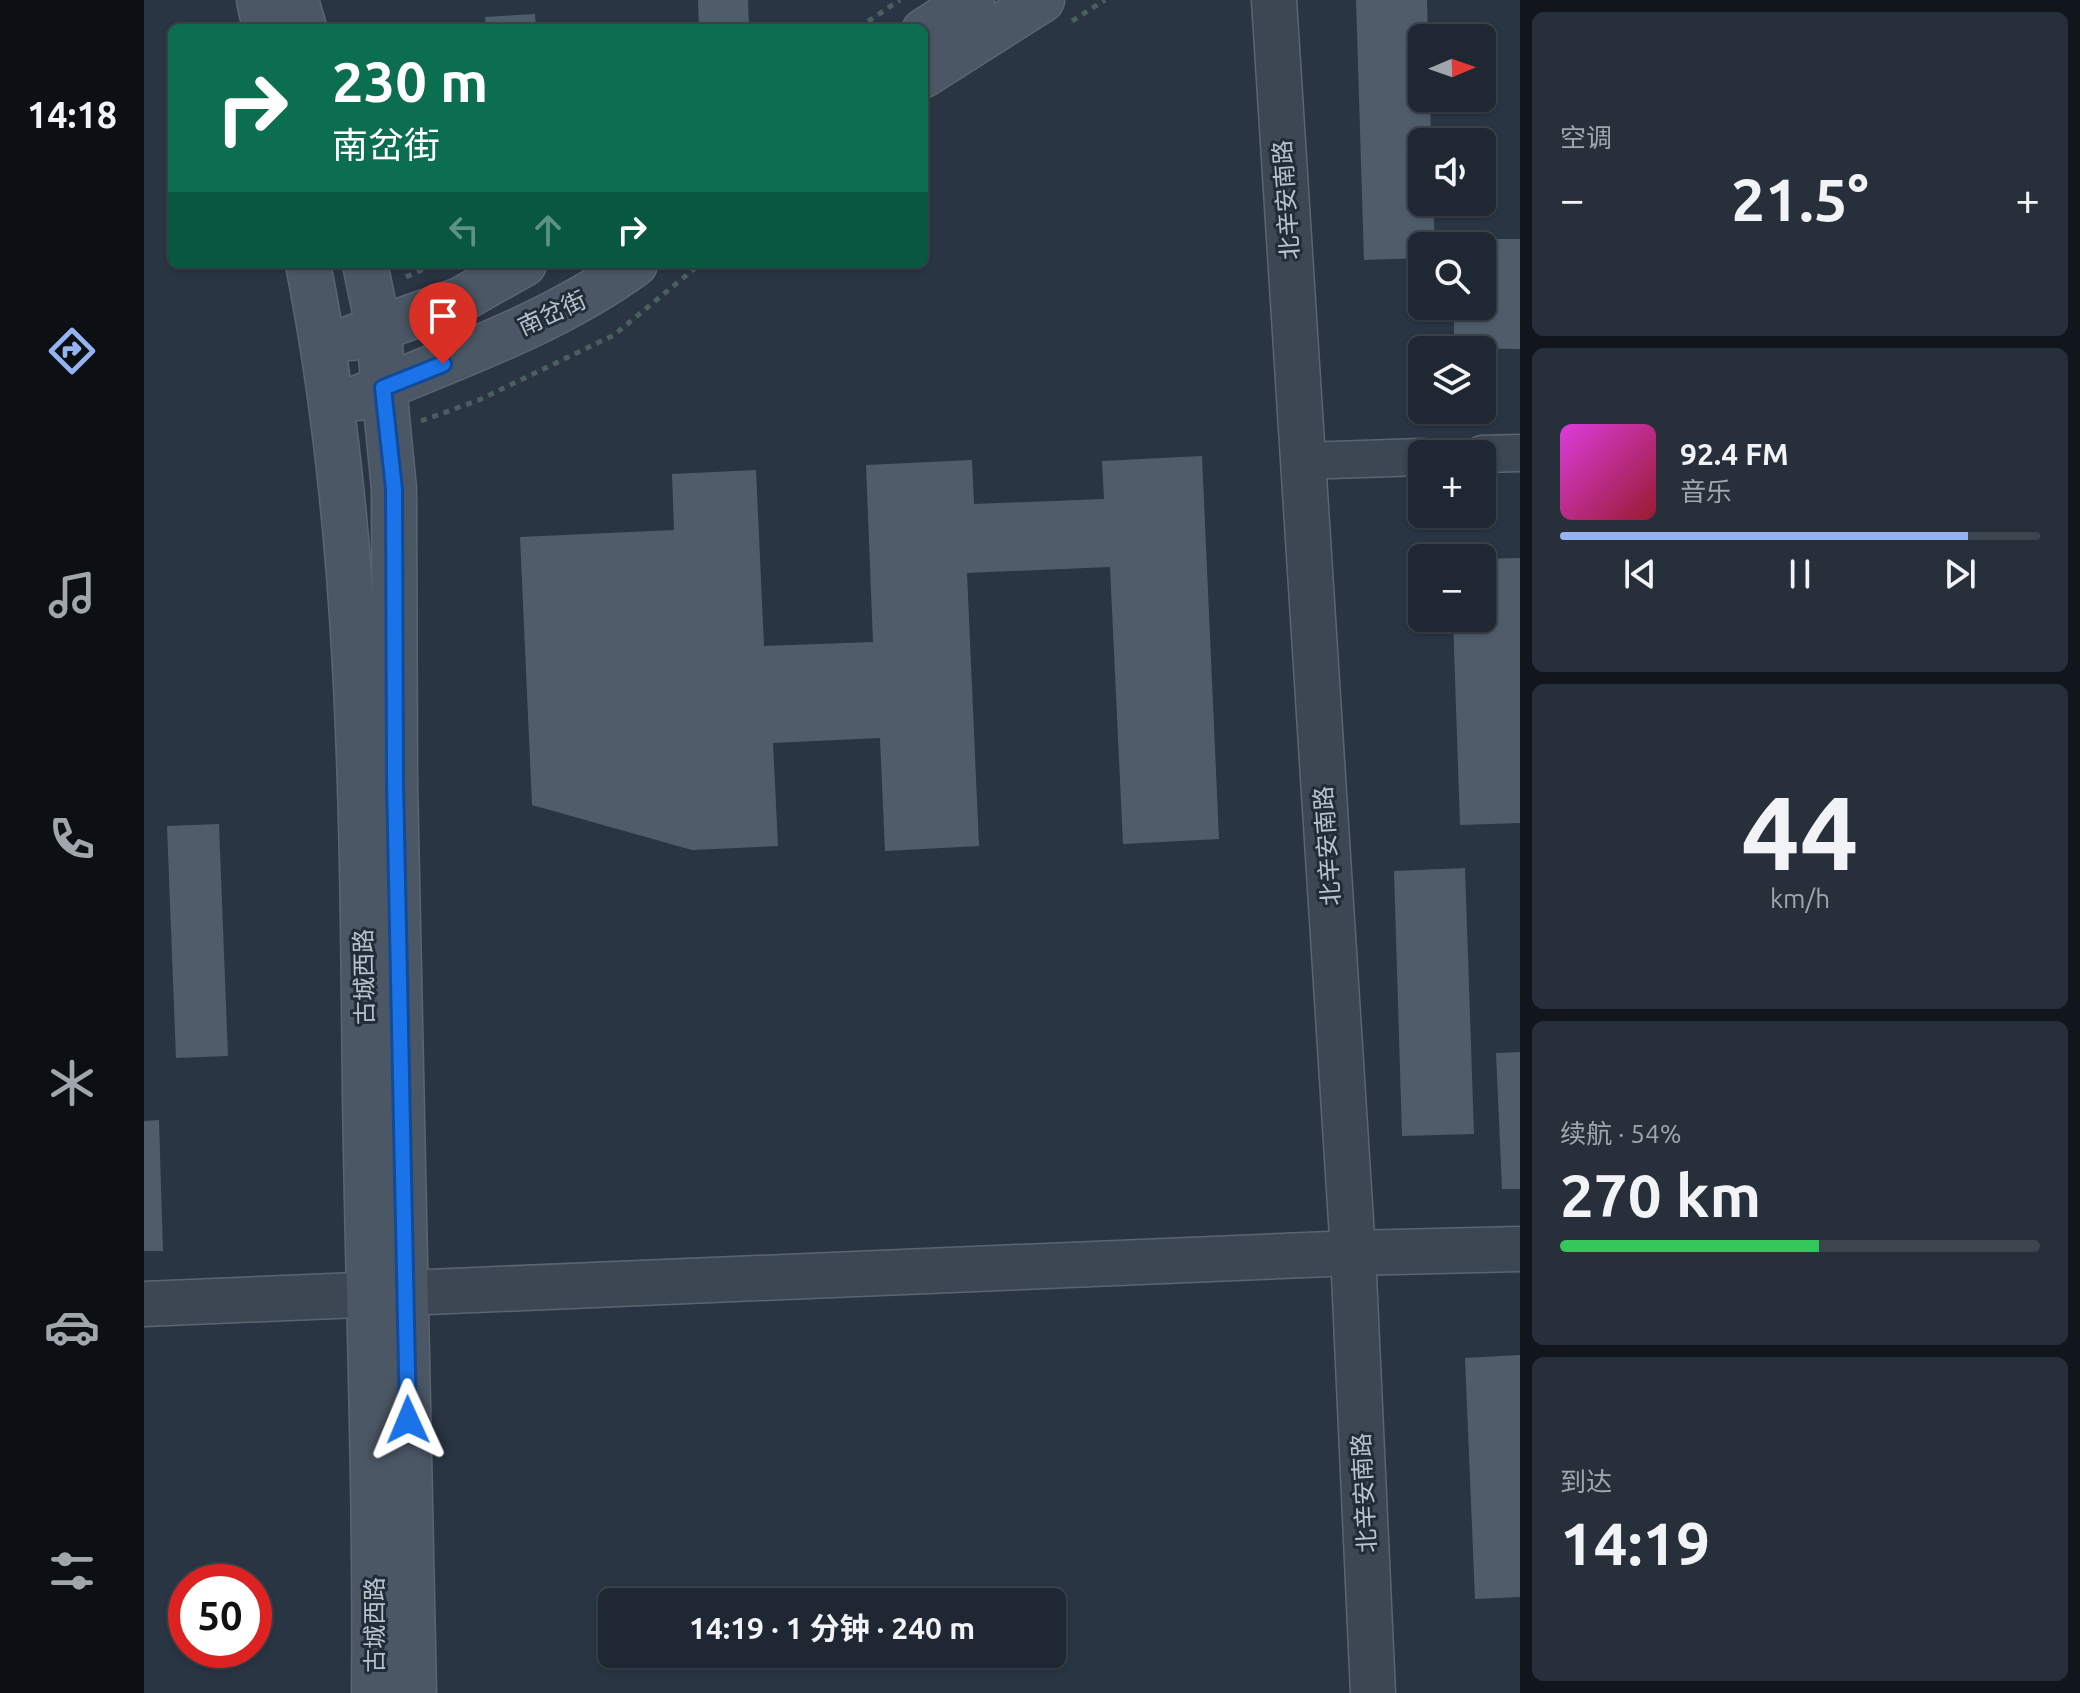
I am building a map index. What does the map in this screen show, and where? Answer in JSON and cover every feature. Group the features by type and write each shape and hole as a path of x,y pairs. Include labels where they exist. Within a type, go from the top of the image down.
{"main road":[{"path":"259,0 264,24"},
{"path":"296,0 303,24"},
{"path":"928,28 972,0"},
{"path":"928,72 1042,0"},
{"name":"古城西路","path":"309,268 325,350 341,481 414,1693"},
{"name":"古城西路","path":"366,268 378,326 394,489 395,781 388,1295 374,1693"},
{"path":"325,350 378,326 460,300 517,268"},
{"name":"南岔街","path":"330,410 443,364 597,292 630,268"}],"street":[{"name":"北辛安南路","path":"1274,0 1353,1253 1373,1693"},
{"path":"1496,454 1520,453"},
{"path":"1302,461 1408,457"},
{"path":"144,1304 1353,1253 1520,1249"}],"path":[{"path":"864,24 900,0"}],"building":[{"path":"698,0 748,0 749,24 699,24"},
{"path":"1356,0 1427,0 1428,24 1408,24 1408,112 1430,112 1431,128 1408,128 1408,216 1434,216 1434,232 1408,232 1408,258 1364,260"},
{"path":"535,14 536,24 486,24 485,17"},
{"path":"1496,239 1520,239 1520,349 1496,349 1496,336 1454,336 1454,320 1496,320"},
{"path":"1202,456 1219,839 1123,844 1110,567 967,573 979,846 885,851 880,738 773,743 778,846 692,850 532,805 520,537 674,530 672,474 756,470 764,646 873,642 866,465 972,460 974,504 1104,499 1102,461"},
{"path":"1520,558 1520,823 1460,825 1453,632 1496,632 1496,559"},
{"path":"219,824 228,1056 176,1058 167,826"},
{"path":"1465,868 1474,1134 1402,1136 1394,871"},
{"path":"1520,1052 1520,1189 1502,1189 1496,1053"},
{"path":"159,1120 163,1251 144,1251 144,1121"},
{"path":"1520,1355 1520,1597 1475,1599 1465,1358"}],"route":[{"path":"408,1420 395,781 394,489 383,388 443,364"}]}
